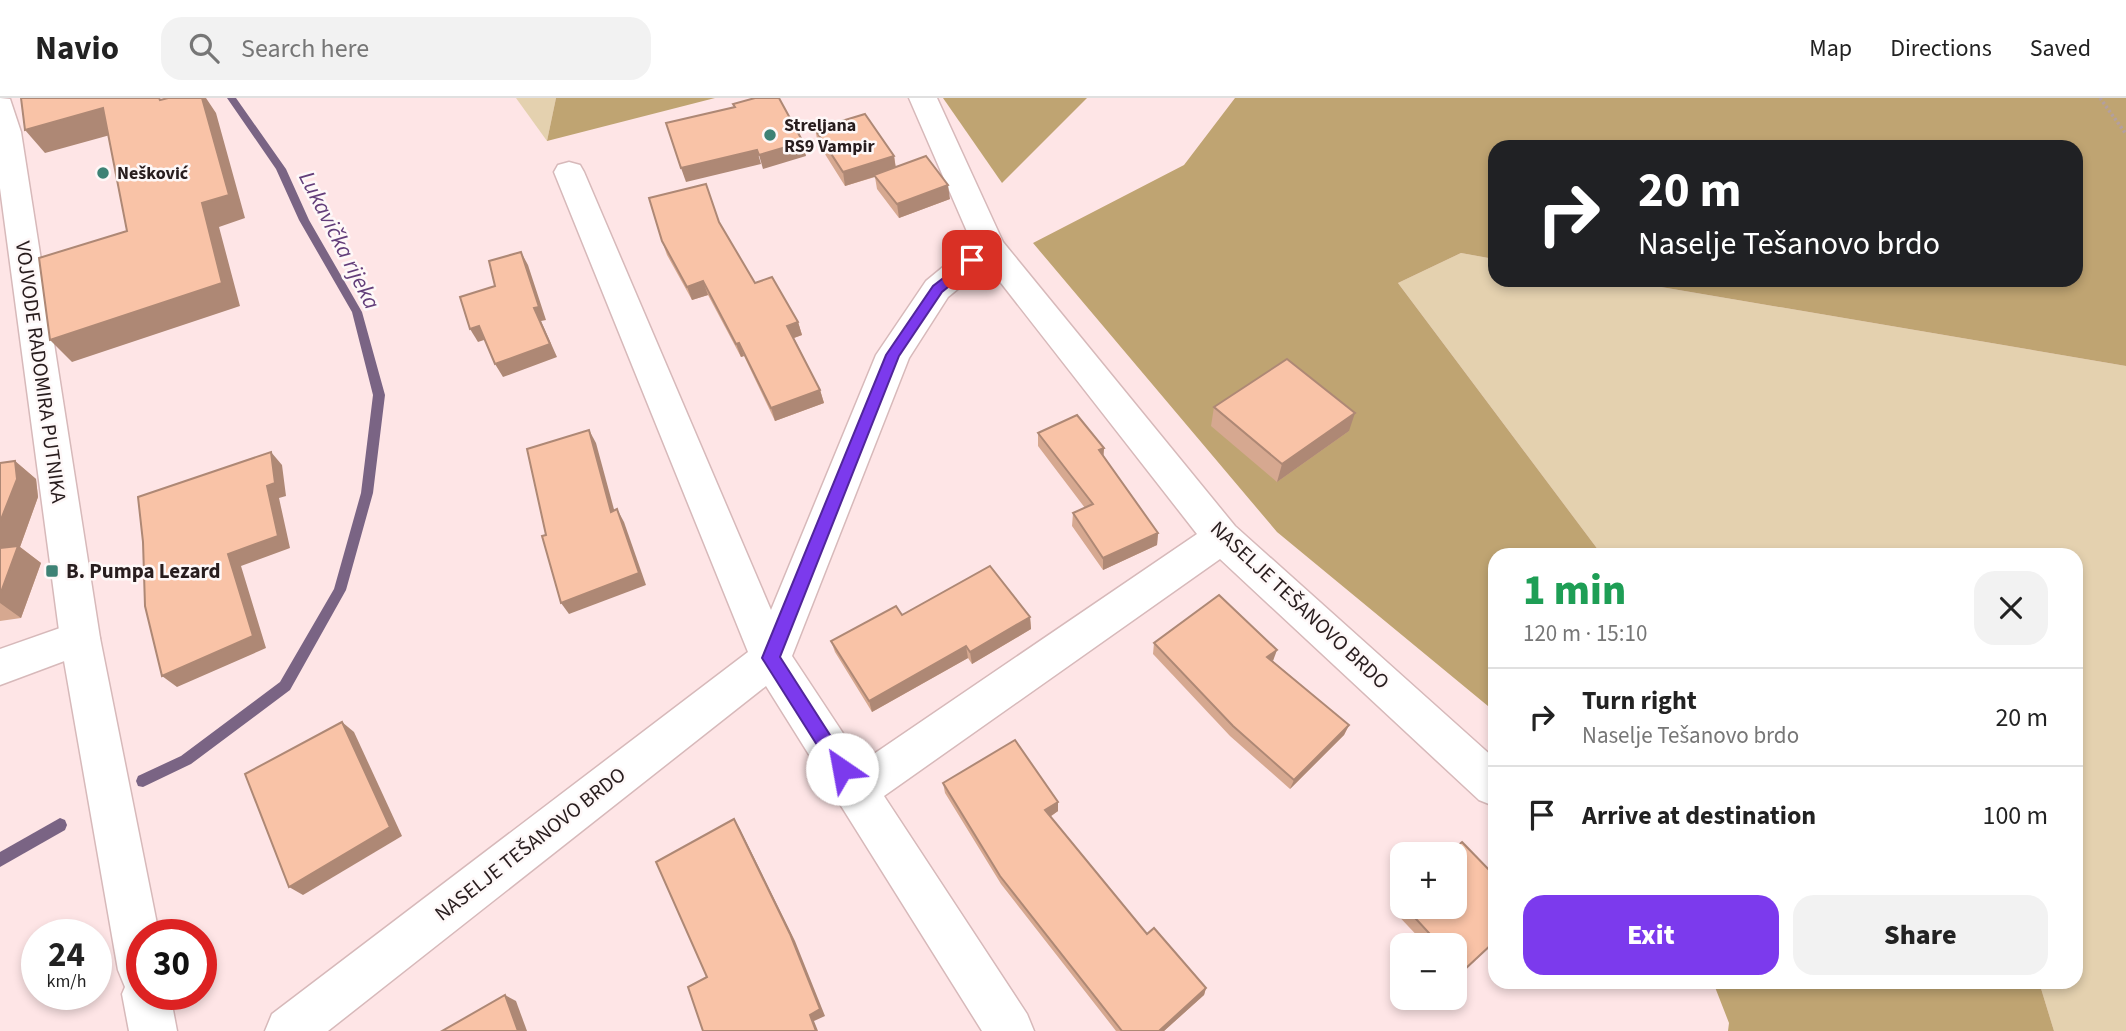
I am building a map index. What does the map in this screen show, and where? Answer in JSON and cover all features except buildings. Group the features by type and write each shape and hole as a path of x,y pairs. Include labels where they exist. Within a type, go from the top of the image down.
{"street":[{"name":"NASELJE TEŠANOVO BRDO","path":"923,98 989,246 1222,537 1488,781"},
{"name":"VOJVODE RADOMIRA PUTNIKA","path":"0,105 7,132 79,638 132,919"},
{"path":"569,172 771,658 1010,1031"},
{"path":"771,658 893,355 937,289 989,246"},
{"path":"856,791 1222,537"},
{"path":"0,667 79,638"},
{"name":"NASELJE TEŠANOVO BRDO","path":"289,1031 771,658"},
{"path":"149,1010 153,1031"}],"path":[{"path":"2100,98 2126,134"}],"shaded area":[{"path":"516,98 556,98 547,141"},
{"path":"556,98 715,98 547,141"},
{"path":"943,98 1087,98 1002,183"},
{"path":"1235,98 2126,98 2126,366 1661,287 2083,287 2083,140 1488,140 1488,258 1461,253 1398,283 1597,548 1488,548 1488,706 1277,532 1033,243 1184,165"},
{"path":"1461,253 1488,258 1488,287 1661,287 2126,366 2126,1031 2054,1031 2041,989 2083,989 2083,548 1597,548 1398,283"},
{"path":"1716,989 2041,989 2054,1031 1728,1031 1729,1023"}],"waterway":[{"name":"Lukavička rijeka","path":"143,781 186,760 285,686 340,590 367,493 379,395 357,312 304,220 281,169 231,98"},
{"name":"Lukavička rijeka","path":"0,860 60,825"}],"place":[{"name":"Streljana RS9 Vampir","path":"770,135"},
{"name":"Nešković","path":"103,173"},
{"name":"B. Pumpa Lezard","path":"52,571"}],"route":[{"path":"842,769 771,658 893,355 937,289 972,260"}]}
